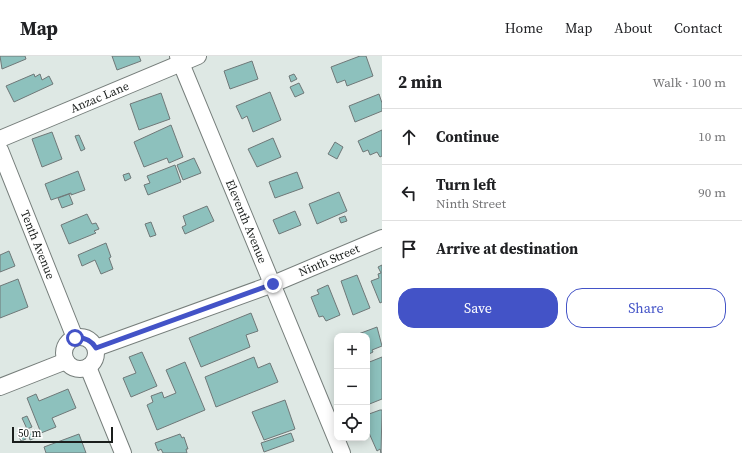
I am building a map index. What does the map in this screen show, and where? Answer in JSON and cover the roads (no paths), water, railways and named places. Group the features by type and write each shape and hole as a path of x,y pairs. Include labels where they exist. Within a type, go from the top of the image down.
{"street":[{"name":"Anzac Lane","path":"0,139 179,59 198,56"},
{"name":"Eleventh Avenue","path":"179,59 342,453"},
{"name":"Tenth Avenue","path":"0,150 75,338"},
{"name":"Ninth Street","path":"96,348 273,284 382,238"},
{"path":"75,338 90,340 96,348 96,359 88,367 76,369 66,361 64,356 67,345 75,338"},
{"path":"0,387 66,361"},
{"path":"88,367 123,453"}]}
